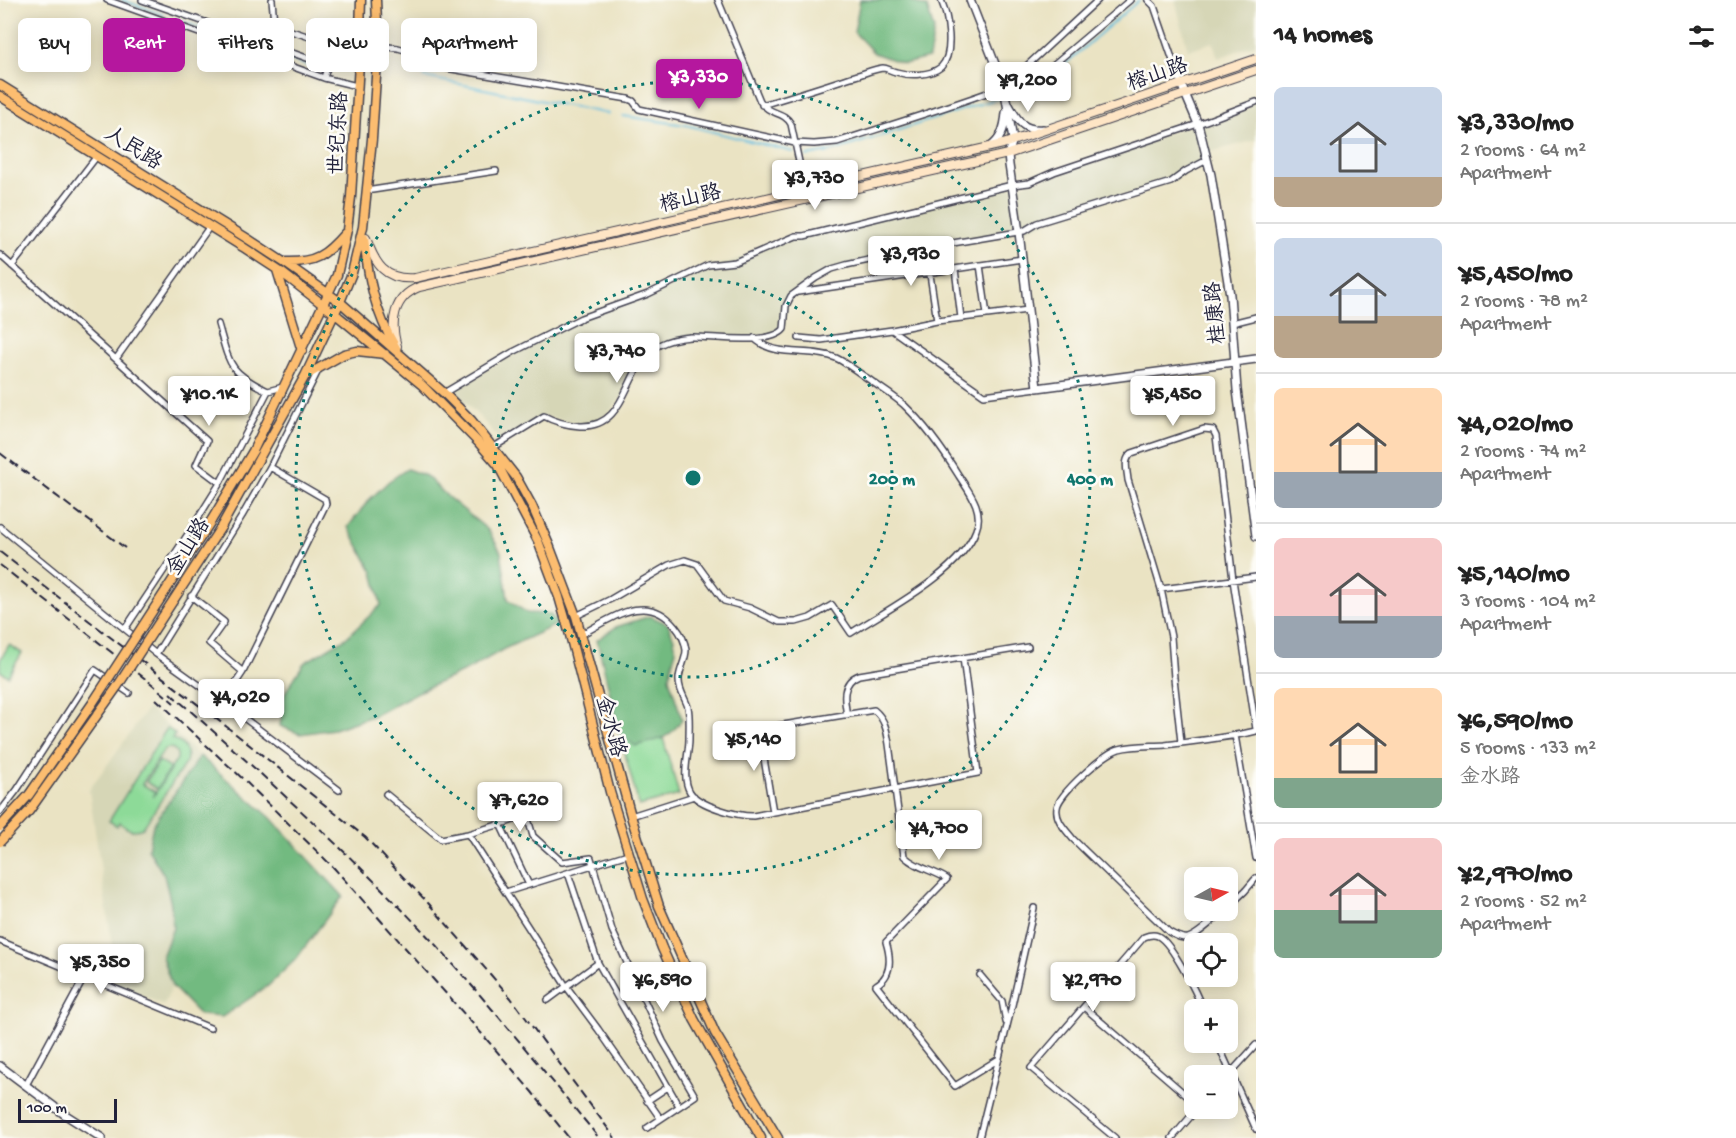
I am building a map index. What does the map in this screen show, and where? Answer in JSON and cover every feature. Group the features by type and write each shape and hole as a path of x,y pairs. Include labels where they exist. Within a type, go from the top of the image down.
{"main road":[{"name":"世纪东路","path":"361,0 361,18"},
{"name":"世纪东路","path":"376,0 377,18"},
{"name":"榕山路","path":"363,227 370,250 381,268 398,278 415,278 989,147 1256,59"},
{"name":"榕山路","path":"401,356 393,330 396,308 405,295 418,287 1008,154 1256,70"},
{"name":"世纪东路","path":"347,230 358,72"},
{"name":"世纪东路","path":"363,227 376,72"},
{"name":"人民路","path":"0,85 246,243"},
{"name":"人民路","path":"0,96 210,226 246,243"},
{"path":"363,227 371,289 388,335 401,356"},
{"name":"金山路","path":"0,842 29,811 117,687 221,528 304,376 340,302 352,273 363,227"},
{"path":"285,262 301,263 320,257 335,245 347,230"},
{"name":"金山路","path":"0,828 28,795 73,731 212,521 253,452 329,295 337,275 347,230"},
{"name":"金水路","path":"246,243 285,262 340,302 444,393 471,420 516,477 554,555 576,616 631,816 659,906 715,1033 778,1138"},
{"name":"金水路","path":"246,243 422,385 498,465 538,541 559,597 610,792 647,909 694,1020 761,1138"},
{"path":"277,269 302,351"},
{"path":"304,376 334,358 357,351 385,354"}],"street":[{"path":"106,0 156,18"},
{"path":"142,0 306,58"},
{"path":"272,0 274,22 279,27 306,36"},
{"path":"718,0 762,105 788,118 793,131 805,190"},
{"path":"762,105 880,69 915,74 940,68 949,44 948,24 941,0"},
{"path":"970,0 1005,87 1013,140 1008,154 1009,165 1037,388"},
{"path":"1005,87 1098,0"},
{"path":"389,47 412,52 428,65 628,99 633,101 639,109 795,143 813,144 837,142 1029,81 1041,74 1130,0"},
{"path":"1148,0 1154,6 1181,84"},
{"path":"172,18 175,12"},
{"path":"185,28 324,78 357,86"},
{"path":"324,78 326,72"},
{"name":"桂康路","path":"1181,84 1198,124 1224,252 1230,295 1237,390 1256,536"},
{"path":"1007,101 1018,120 1027,127 1033,130 1048,128"},
{"path":"989,147 996,144 1002,134 1006,121 1007,101"},
{"path":"444,393 513,352 581,318 648,294 708,265 735,262 796,236 804,236 1012,185 1029,183 1054,172 1256,102"},
{"path":"1009,165 1013,156 1021,150"},
{"path":"12,266 97,156"},
{"path":"997,156 1009,165"},
{"path":"494,447 544,416 558,422 575,425 593,425 602,421 617,408 640,361 653,348 663,343 692,337 729,339 777,335 783,331 788,300 816,278 832,269 926,248 1024,231 1036,223 1171,182 1207,160"},
{"path":"366,191 496,171"},
{"path":"116,359 210,226"},
{"path":"926,248 936,321"},
{"path":"0,255 207,441 196,465 220,483"},
{"path":"796,293 1022,259"},
{"path":"980,265 987,315"},
{"path":"955,269 961,318"},
{"path":"799,338 821,340 936,321 1028,310"},
{"path":"1232,323 1256,317"},
{"path":"218,324 227,357 232,366 243,378 268,392"},
{"path":"892,330 984,395 1256,359"},
{"path":"576,616 611,599 669,565 685,560 697,564 721,598 729,603 750,608 779,622 810,618 832,605 851,633 937,579 964,550 976,532 979,518 973,499 940,446 902,403 838,359 772,349 754,338"},
{"path":"156,654 243,516 321,366"},
{"path":"125,629 220,483 268,392 284,387"},
{"path":"1181,742 1171,637 1161,589 1128,480 1126,462 1127,457 1132,453 1204,429 1213,430 1216,436 1233,580 1256,730 1235,735 1181,742 1117,749 1102,759 1064,794 1056,810 1060,823 1073,839 1169,932 1177,937 1188,938 1212,921"},
{"path":"223,702 243,672 326,504 325,499 270,467"},
{"path":"0,527 156,654 339,790"},
{"path":"1161,589 1256,577"},
{"path":"191,596 224,622 209,644 243,672"},
{"path":"582,634 620,613 634,609 646,608 657,611 670,620 678,630 686,650 679,679 689,714 686,771 689,791 693,796 724,811 741,816 753,816 978,773 963,658"},
{"path":"847,715 844,694 846,686 854,677 1028,647"},
{"path":"0,812 17,790 95,670 129,693"},
{"path":"773,812 759,729 874,710 882,718 889,744 904,856 911,863 938,873 947,879 886,942 890,954 889,968 883,981 876,985 956,1086 999,1059"},
{"path":"1235,735 1256,858"},
{"path":"386,794 441,839 468,834 527,816 533,836 562,862 591,858 612,930 663,1041 695,1096 647,1128"},
{"path":"631,816 693,796"},
{"path":"500,824 529,885"},
{"path":"468,834 566,986 660,1118"},
{"path":"506,892 628,854"},
{"path":"568,873 598,963 679,1106"},
{"path":"1238,898 1256,878"},
{"path":"979,1138 1035,908"},
{"path":"1115,1138 1031,1068 1144,937 1156,935 1163,940 1199,999"},
{"path":"0,941 210,1028"},
{"path":"548,1000 598,963"},
{"path":"980,975 1002,1001 1007,1027"},
{"path":"26,1085 85,976"},
{"path":"1084,1007 1184,1093"},
{"path":"1238,1065 1256,1045"},
{"path":"0,1066 64,1114 102,1138"},
{"path":"647,1101 668,1087"},
{"path":"1238,1093 1256,1129"},
{"path":"1172,1138 1188,1119"}],"shaded area":[{"path":"1175,0 1256,0 1256,44 1218,58 1213,42 1188,50"},
{"path":"1256,102 1256,140 1206,153 1207,160 1176,179 1062,216 1024,231 929,247 832,269 788,300 784,329 777,335 729,339 692,337 663,343 640,361 626,392 602,421 584,426 544,416 501,443 491,429 452,388 581,318 648,294 708,265 724,264 796,236 1029,183"},
{"path":"148,708 200,756 148,848 164,875 171,904 173,928 162,957 172,986 164,1005 92,974 96,956 113,952 89,790"}],"green space":[{"path":"860,0 908,0 927,7 934,30 929,58 904,64 874,53 854,32"},
{"path":"407,469 426,476 488,530 501,552 508,599 527,613 550,614 558,624 375,715 334,729 300,734 280,726 284,694 304,663 346,638 381,605 373,572 348,527 368,501 389,481"},
{"path":"650,616 668,624 674,639 676,651 669,678 682,719 668,735 635,746 619,732 597,640 616,627"},
{"path":"9,645 22,653 8,676 0,671 0,660"},
{"path":"167,728 175,734 172,739 184,748 187,754 186,762 143,828 130,830 119,822 117,826 109,821","holes":["168,748 176,751 177,759 153,797 155,792 142,784 164,750"]},
{"path":"619,732 635,745 663,738 679,795 639,806"},
{"path":"200,756 270,817 343,896 296,959 268,986 222,1017 200,1015 172,986 162,957 173,928 171,904 164,875 148,849 153,825"},
{"path":"159,761 170,768 157,789 146,782"}],"waterway":[{"path":"122,0 164,15"},
{"path":"1022,89 1038,85 1049,78 1139,0"},
{"path":"185,22 306,65"},
{"path":"424,77 609,114"},
{"path":"807,156 830,152 999,98"},
{"path":"623,116 686,125 793,152"}],"railway":[{"path":"0,453 125,548"},
{"path":"0,552 365,837 429,904 511,998 615,1138"},
{"path":"0,565 174,703"},
{"path":"170,693 305,815 403,910 476,991 599,1138"},
{"path":"156,699 243,779 334,868 482,1034 569,1138"}]}
